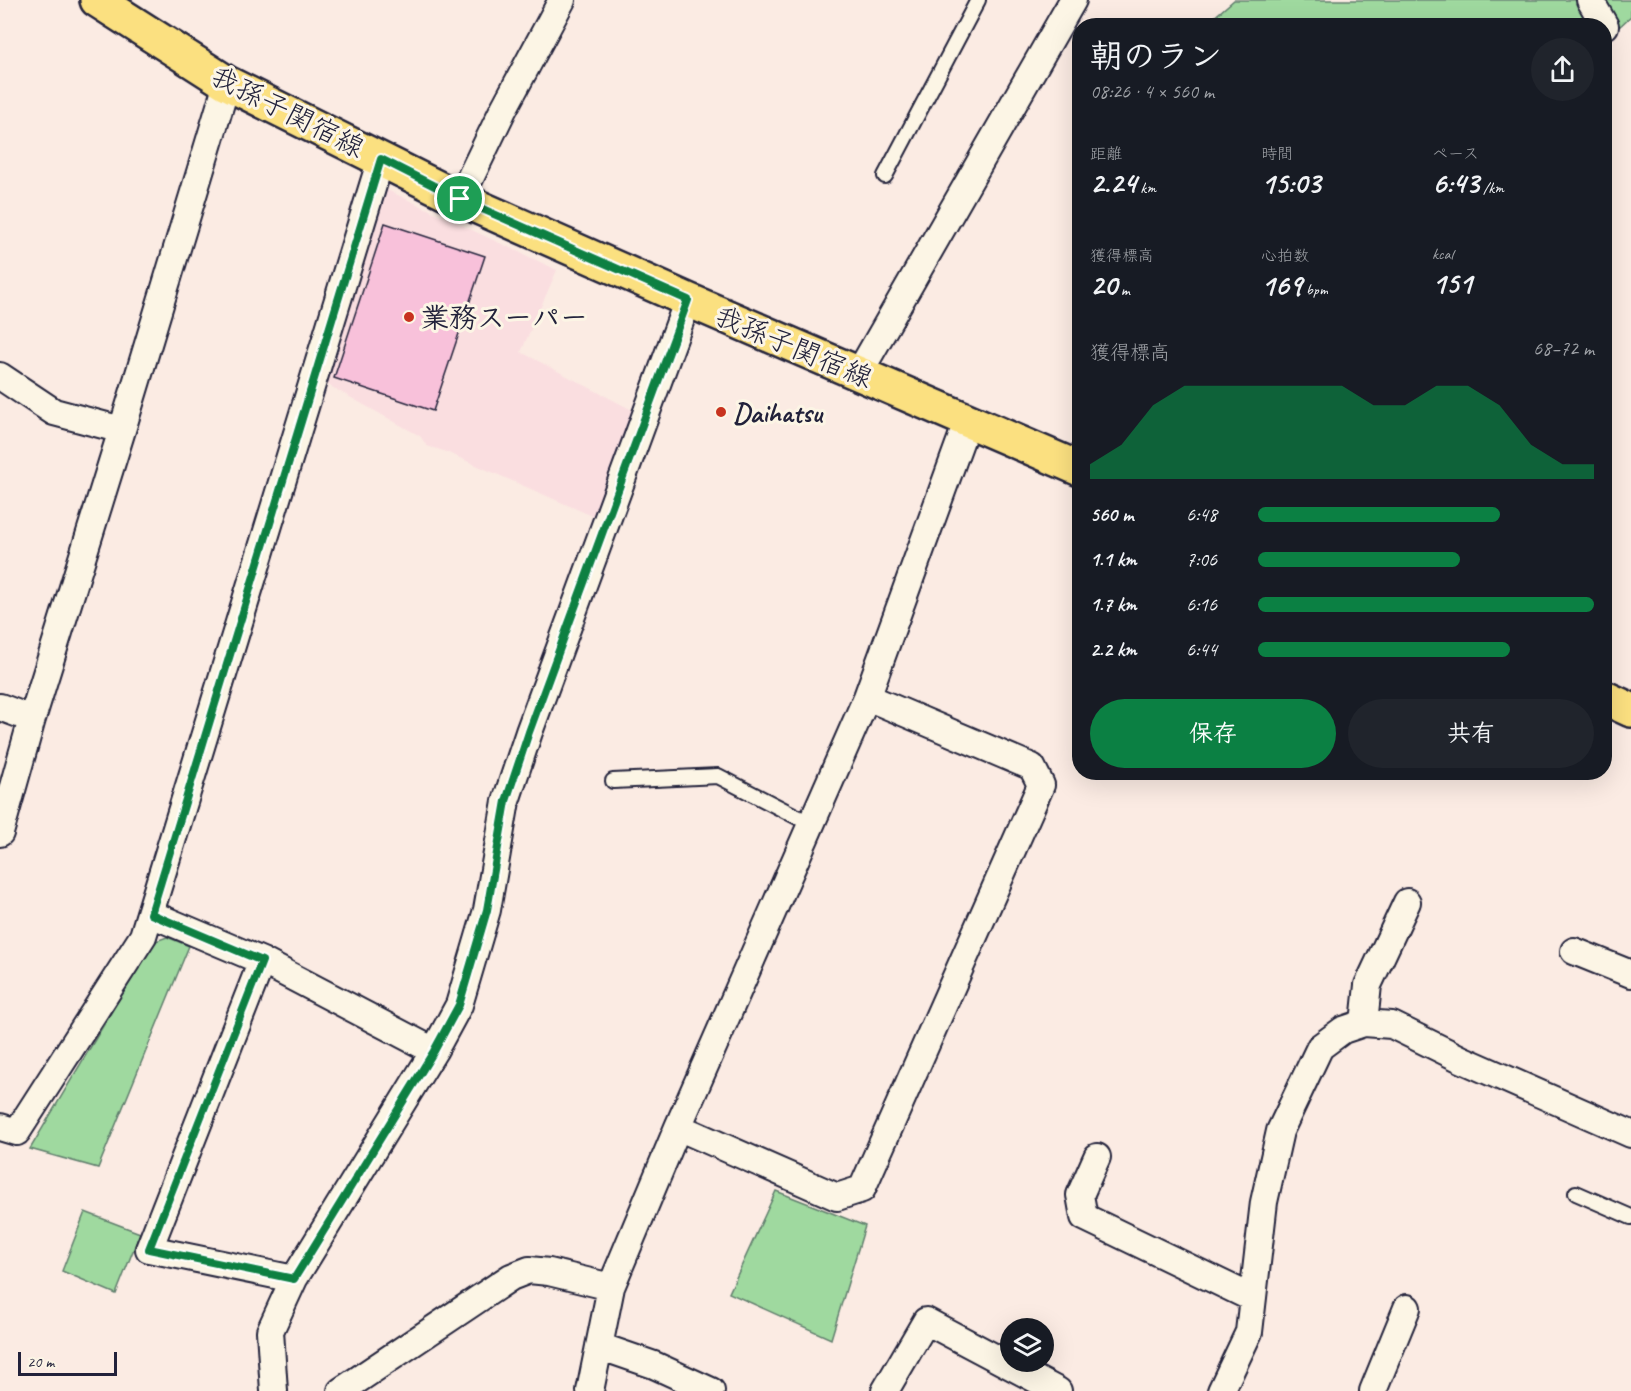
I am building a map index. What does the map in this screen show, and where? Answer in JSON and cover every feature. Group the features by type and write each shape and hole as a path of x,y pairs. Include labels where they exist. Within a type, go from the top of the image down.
{"main road":[{"name":"我孫子関宿線","path":"97,0 227,83 460,199 1072,466"},
{"path":"1612,701 1631,710"}],"street":[{"path":"460,199 502,110 562,0"},
{"path":"859,373 1073,0"},
{"path":"1590,0 1600,18"},
{"path":"0,833 32,718 227,83"},
{"path":"0,1127 17,1132 143,936 381,159"},
{"path":"274,1391 270,1331 294,1279 434,1051 459,1005 487,910 506,801 529,732 688,300"},
{"path":"0,376 54,412 122,430"},
{"path":"590,1391 612,1287 678,1127 867,697 968,420"},
{"path":"678,1127 837,1197 862,1189 1041,786 1032,767 867,697"},
{"path":"0,707 32,718"},
{"path":"1364,1023 1368,985 1407,902"},
{"path":"151,914 262,961 434,1051"},
{"path":"1574,951 1631,974"},
{"path":"262,961 149,1249 294,1279"},
{"path":"1221,1391 1249,1332 1264,1202 1280,1131 1320,1047 1343,1030 1364,1023 1392,1025 1461,1059 1631,1134"},
{"path":"1096,1157 1080,1195 1084,1217 1252,1298"},
{"path":"341,1391 512,1277 529,1270 549,1272 612,1287"},
{"path":"1373,1391 1407,1308"},
{"path":"885,1391 926,1321 1058,1391"},
{"path":"598,1346 654,1365 711,1391"}],"lane":[{"path":"885,176 978,0"},
{"path":"613,781 718,776 811,824"},
{"path":"1576,1193 1631,1217"}],"shaded area":[{"name":"業務スーパー","path":"383,188 557,270 521,352 634,411 597,518 444,451 427,446 420,436 321,381"}],"green space":[{"path":"1234,0 1631,0 1631,16 1612,34 1612,18 1213,18"},
{"path":"167,937 189,946 98,1168 30,1149 153,942"},
{"path":"776,1191 865,1226 831,1339 729,1293"},
{"path":"85,1212 140,1233 116,1294 62,1271"}],"building":[{"name":"業務スーパー","path":"385,223 485,256 433,411 334,378"}],"place":[{"name":"業務スーパー","path":"409,317"},
{"name":"Daihatsu","path":"721,412"}],"route":[{"path":"381,159 460,199 688,300 529,732 506,801 487,910 459,1005 434,1051 294,1279 149,1249 262,961 151,914 381,159"}]}
